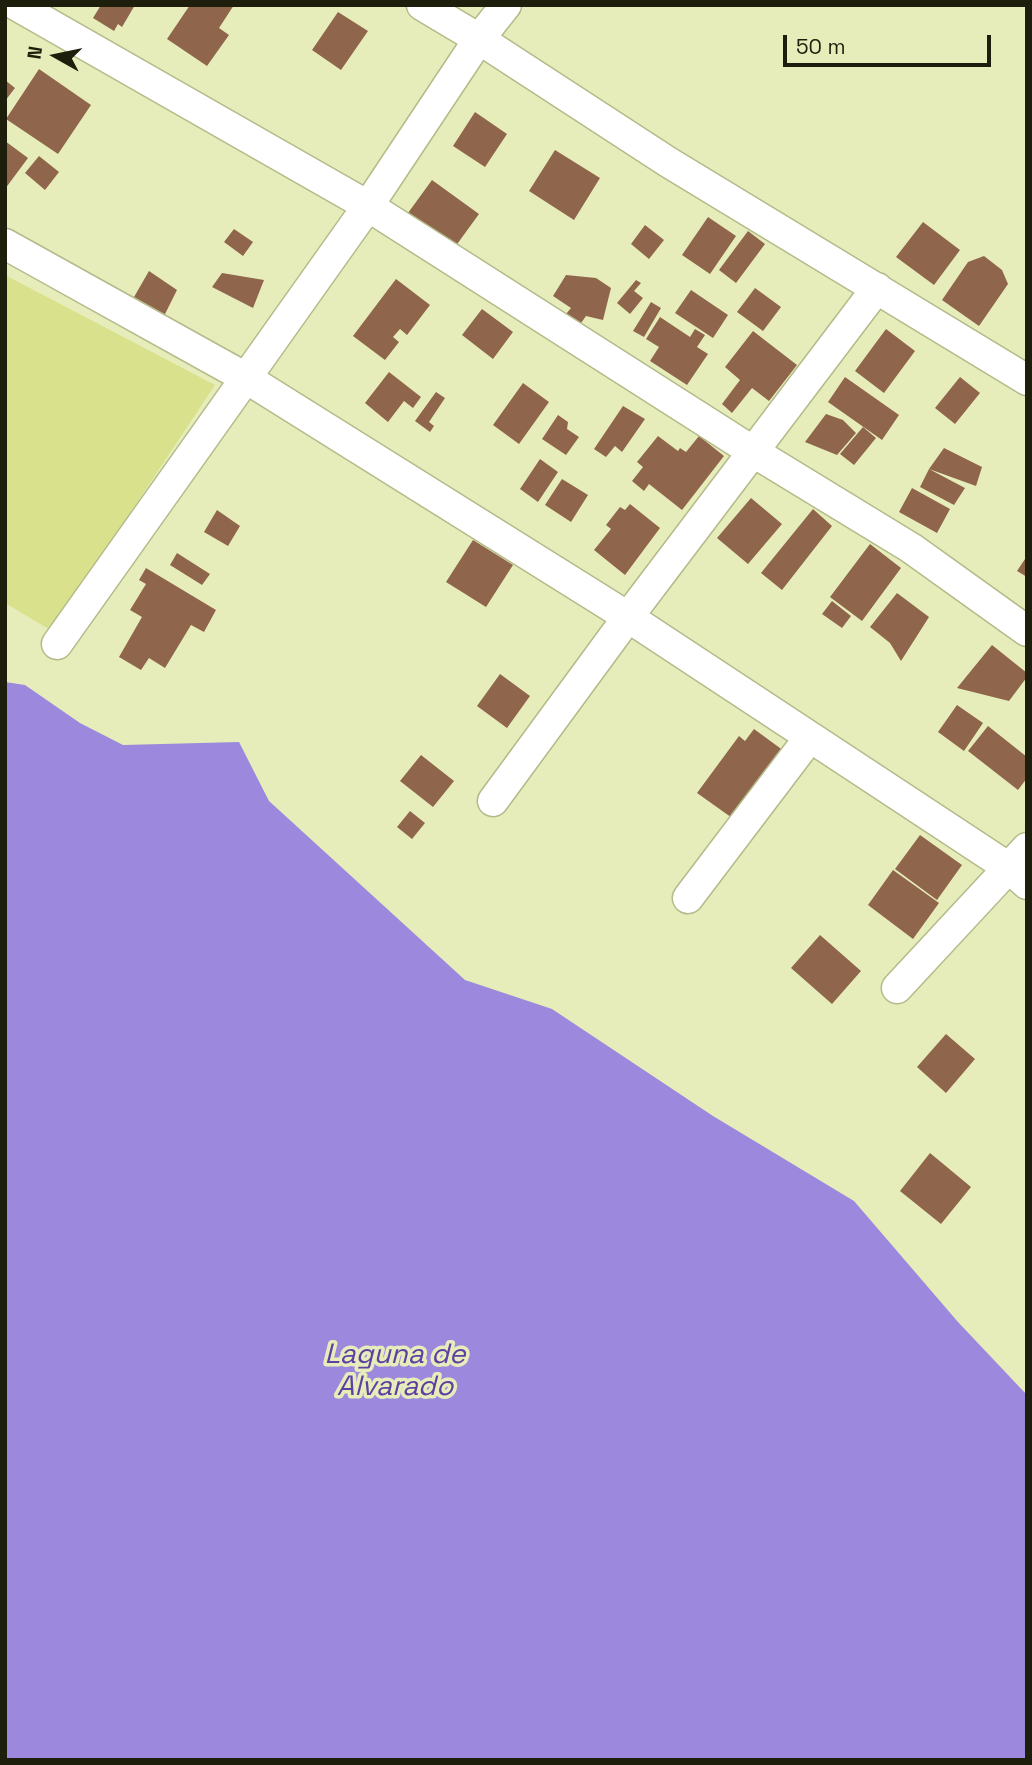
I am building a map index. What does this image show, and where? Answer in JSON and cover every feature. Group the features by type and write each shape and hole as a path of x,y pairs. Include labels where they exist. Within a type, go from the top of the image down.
{"street":[{"path":"16,5 368,206 752,451 911,548 1027,631"},
{"path":"422,5 668,162 1027,380"},
{"path":"57,644 368,206 479,39 506,5"},
{"path":"5,244 246,378 628,617 810,737 1021,867 897,988"},
{"path":"493,801 752,451 877,288"},
{"path":"688,898 810,737"}],"green space":[{"path":"5,275 215,385 52,631 5,603"}],"water":[{"name":"Laguna de Alvarado","path":"5,682 25,685 80,723 123,745 239,742 269,801 465,980 552,1009 713,1116 854,1201 958,1322 1027,1395 1027,1760 5,1760"}],"building":[{"path":"101,5 135,5 122,27 118,24 114,31 93,18"},
{"path":"190,5 234,5 219,28 229,35 207,66 167,39"},
{"path":"338,12 368,31 341,70 312,50"},
{"path":"39,69 91,105 58,154 6,119"},
{"path":"5,80 15,88 5,101"},
{"path":"475,112 507,134 485,167 453,146"},
{"path":"5,141 28,158 5,189"},
{"path":"555,150 600,178 574,220 529,191"},
{"path":"39,156 59,172 45,190 25,173"},
{"path":"432,180 479,214 455,247 408,213"},
{"path":"708,217 736,236 710,274 682,255"},
{"path":"923,222 960,250 934,285 896,257"},
{"path":"645,225 664,240 649,259 631,244"},
{"path":"234,229 253,242 243,256 224,242"},
{"path":"748,231 765,244 736,283 719,270"},
{"path":"984,256 1002,270 1008,284 979,326 942,300 968,262"},
{"path":"149,271 177,290 164,316 134,297"},
{"path":"222,273 264,280 253,308 212,287"},
{"path":"566,275 596,278 611,288 603,320 586,316 581,323 566,314 571,308 553,296"},
{"path":"396,279 430,305 407,335 400,329 393,337 399,342 385,360 353,336"},
{"path":"636,280 641,283 634,291 643,298 630,314 617,303"},
{"path":"755,288 781,307 763,331 737,312"},
{"path":"691,290 728,315 713,338 675,313"},
{"path":"651,302 661,308 644,337 633,331"},
{"path":"482,309 513,332 493,359 462,335"},
{"path":"660,317 690,337 695,329 705,335 697,347 708,354 687,385 650,361 659,347 646,339"},
{"path":"886,329 915,351 884,393 855,371"},
{"path":"753,331 797,365 769,401 752,388 732,413 722,404 740,380 725,367"},
{"path":"389,372 421,397 413,408 404,401 388,422 365,403"},
{"path":"845,377 899,415 882,440 828,402"},
{"path":"960,377 980,393 955,424 935,408"},
{"path":"523,383 549,402 519,444 493,425"},
{"path":"436,392 445,398 429,422 434,426 430,432 415,421"},
{"path":"623,406 645,419 622,452 615,446 606,457 594,449"},
{"path":"826,414 843,420 856,433 837,455 805,442"},
{"path":"558,415 568,422 567,429 579,437 566,455 542,439"},
{"path":"863,427 876,438 854,465 840,454"},
{"path":"658,436 678,451 680,448 686,452 699,436 724,456 682,510 649,484 644,491 632,481 643,467 637,462"},
{"path":"944,448 982,467 976,486 929,469"},
{"path":"540,459 558,472 538,502 520,489"},
{"path":"929,469 965,488 954,505 920,487"},
{"path":"562,479 588,495 571,522 545,505"},
{"path":"912,488 950,509 937,533 899,512"},
{"path":"751,498 782,524 748,564 717,538"},
{"path":"630,504 660,528 625,575 594,550 611,529 606,525 620,507 625,510"},
{"path":"813,509 832,526 782,590 761,573"},
{"path":"217,510 240,526 228,546 204,532"},
{"path":"473,540 513,565 486,607 446,582"},
{"path":"870,544 901,568 862,621 830,597"},
{"path":"177,553 210,574 202,585 170,565"},
{"path":"1027,556 1027,577 1017,571"},
{"path":"146,568 216,610 204,632 191,625 165,668 149,658 141,670 119,657 142,617 130,610 146,584 139,580"},
{"path":"897,593 929,617 901,661 890,643 870,627"},
{"path":"832,601 851,616 842,628 822,614"},
{"path":"992,645 1027,673 1027,677 1009,701 957,688"},
{"path":"500,674 530,696 507,728 477,706"},
{"path":"957,705 983,723 964,751 938,732"},
{"path":"988,726 1027,757 1027,778 1018,790 968,751"},
{"path":"754,729 784,751 735,820 697,793 739,736 745,741"},
{"path":"421,755 454,781 433,807 400,781"},
{"path":"410,811 425,823 412,839 397,827"},
{"path":"920,835 962,865 937,900 895,869"},
{"path":"893,870 939,903 913,939 868,905"},
{"path":"820,935 861,971 832,1004 791,968"},
{"path":"946,1034 975,1059 946,1093 917,1067"},
{"path":"930,1153 971,1187 941,1224 900,1191"}]}
